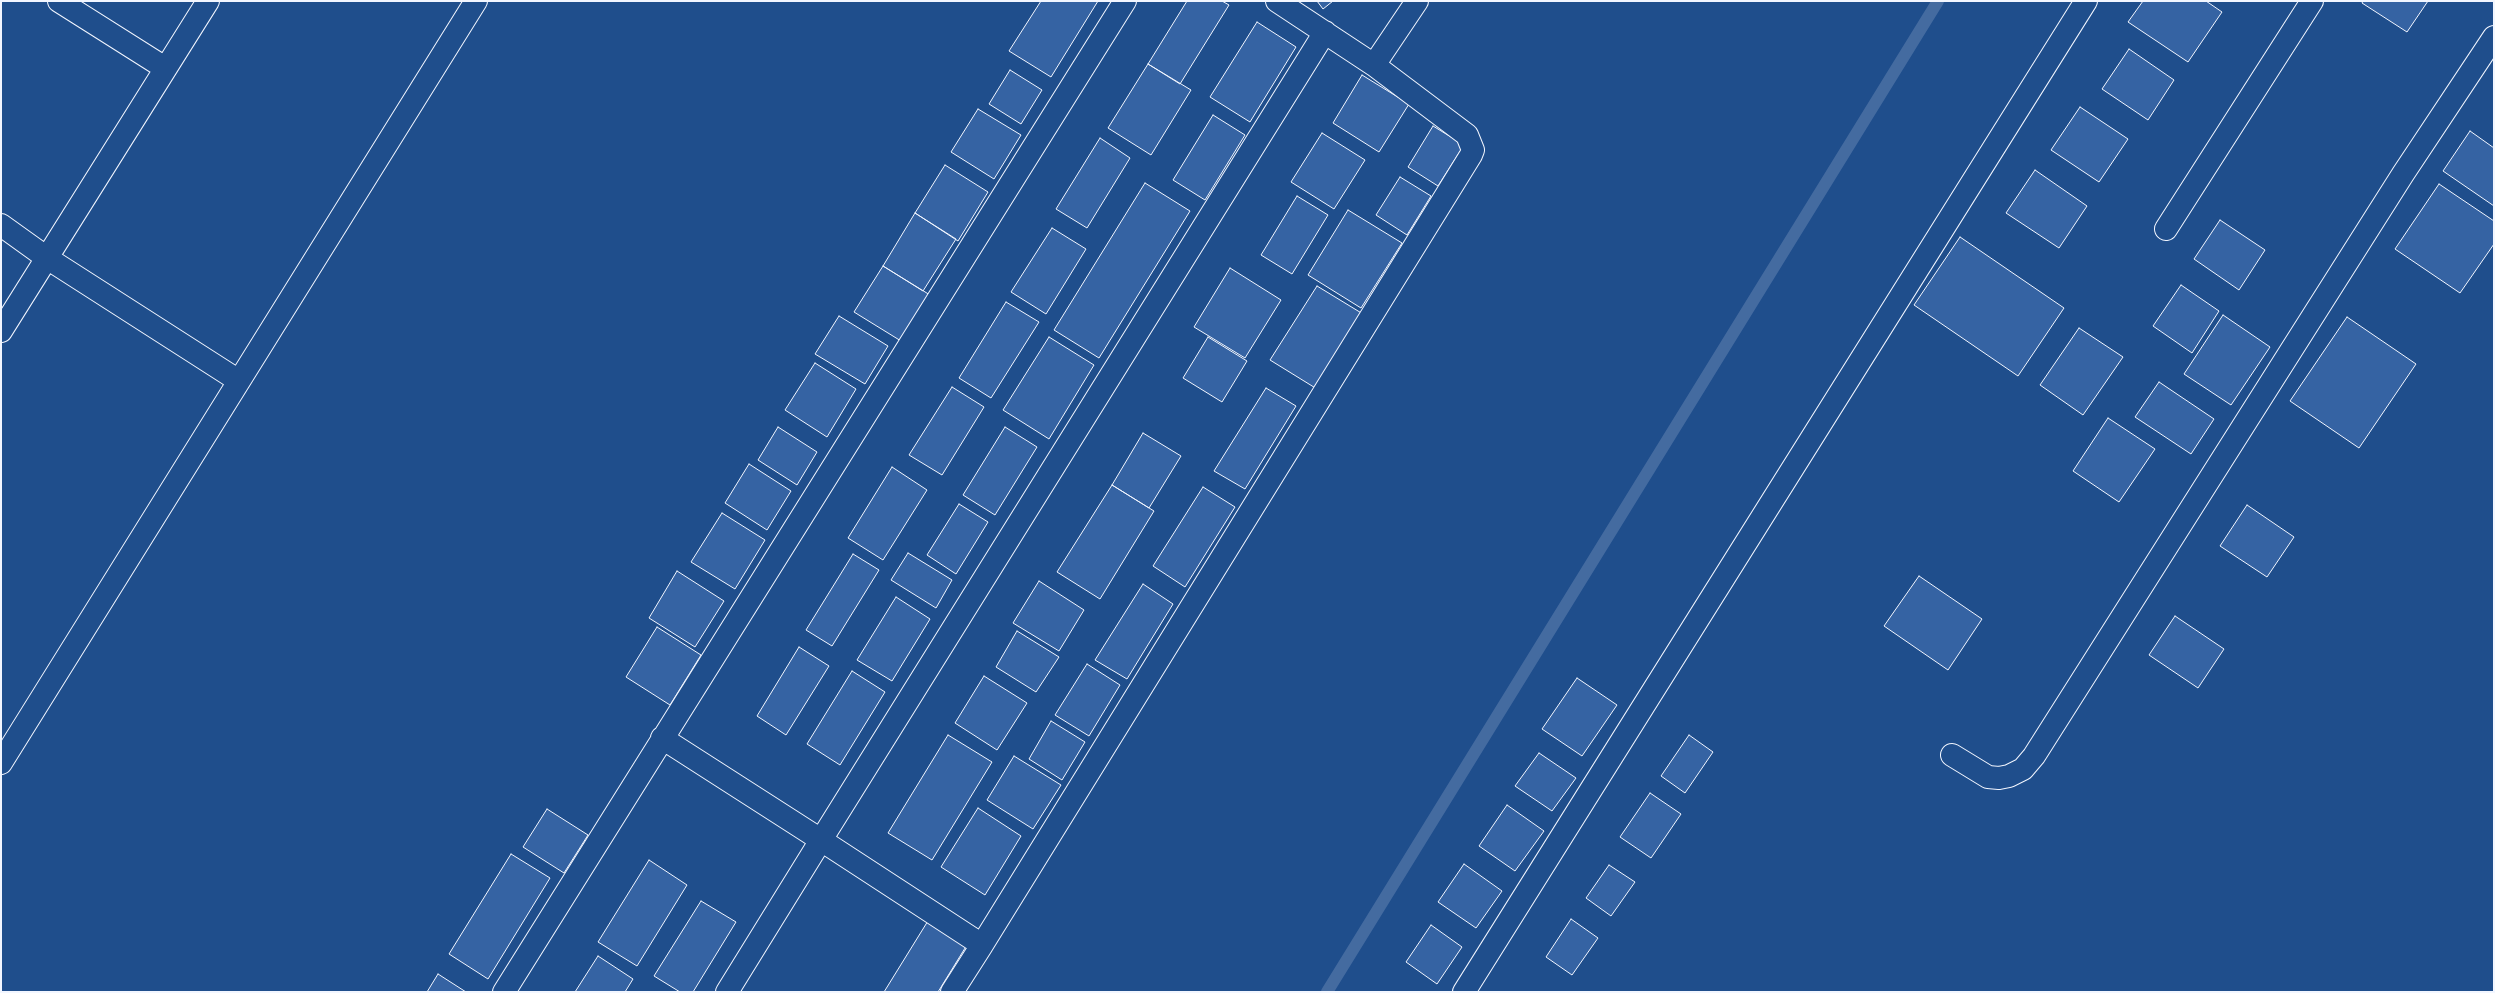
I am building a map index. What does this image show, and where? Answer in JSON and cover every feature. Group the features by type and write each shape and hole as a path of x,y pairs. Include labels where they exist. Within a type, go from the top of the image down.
{"street":[{"path":"59,1 165,68"},
{"path":"1,331 208,1"},
{"path":"1,763 476,1"},
{"path":"504,992 1125,1"},
{"path":"952,992 1473,150 1467,135 1374,65 1277,1"},
{"path":"1374,65 1417,1"},
{"path":"1464,992 2086,1"},
{"path":"2166,229 2312,1"},
{"path":"727,992 1325,32"},
{"path":"1952,755 1988,777 1999,778 2009,776 2023,769 2034,756 2403,174 2494,37"},
{"path":"1,225 47,258 239,381"},
{"path":"662,738 982,945"}],"building":[{"path":"1041,1 1098,1 1051,77 1009,51"},
{"path":"1187,1 1222,1 1229,5 1180,84 1148,64"},
{"path":"1317,1 1333,1 1323,9"},
{"path":"2143,1 2206,1 2222,12 2188,62 2128,22"},
{"path":"2363,1 2428,1 2407,32 2362,3"},
{"path":"1257,22 1296,47 1250,122 1210,97"},
{"path":"2129,49 2174,80 2148,120 2102,89"},
{"path":"1148,64 1191,90 1151,155 1108,128"},
{"path":"1010,70 1042,90 1021,124 989,104"},
{"path":"1362,75 1409,104 1379,152 1333,123"},
{"path":"2080,107 2128,139 2099,182 2051,150"},
{"path":"978,109 1021,135 994,179 951,152"},
{"path":"1213,115 1245,135 1205,200 1173,180"},
{"path":"1433,126 1464,145 1438,186 1408,167"},
{"path":"2470,131 2494,148 2494,206 2443,171"},
{"path":"1322,133 1365,160 1334,209 1291,182"},
{"path":"1100,138 1130,158 1087,228 1056,209"},
{"path":"945,165 988,192 958,241 915,213"},
{"path":"2035,170 2087,206 2059,248 2006,213"},
{"path":"1400,177 1431,196 1407,235 1376,215"},
{"path":"1145,183 1190,211 1099,358 1054,330"},
{"path":"2439,184 2494,221 2494,244 2460,293 2395,249"},
{"path":"1297,196 1328,215 1292,274 1261,255"},
{"path":"1348,210 1402,243 1361,308 1308,275"},
{"path":"915,213 956,239 923,291 883,266"},
{"path":"2220,220 2265,250 2239,290 2194,259"},
{"path":"1052,228 1086,249 1046,314 1011,292"},
{"path":"1960,237 2064,308 2018,376 1914,305"},
{"path":"883,266 930,295 901,341 854,312"},
{"path":"1230,268 1281,300 1245,358 1194,327"},
{"path":"2181,285 2219,311 2192,353 2153,326"},
{"path":"1317,286 1363,314 1317,389 1270,360"},
{"path":"1006,302 1039,322 991,398 959,378"},
{"path":"2223,315 2270,347 2231,405 2184,374"},
{"path":"839,316 888,346 865,384 815,354"},
{"path":"2347,317 2416,364 2359,448 2290,401"},
{"path":"2079,328 2123,357 2083,415 2040,385"},
{"path":"1049,337 1094,365 1049,439 1003,410"},
{"path":"1208,337 1247,361 1222,402 1183,378"},
{"path":"815,363 856,389 827,437 785,410"},
{"path":"2159,382 2214,419 2191,454 2135,417"},
{"path":"952,387 984,407 942,475 909,455"},
{"path":"1266,388 1296,406 1245,489 1214,471"},
{"path":"2108,418 2155,449 2119,502 2073,471"},
{"path":"778,427 817,452 797,485 758,460"},
{"path":"1005,427 1037,447 995,515 963,495"},
{"path":"1143,433 1181,456 1149,508 1112,485"},
{"path":"749,464 791,491 767,530 725,503"},
{"path":"892,467 927,490 883,560 848,538"},
{"path":"1112,485 1154,511 1100,599 1057,572"},
{"path":"1203,487 1235,507 1185,587 1153,566"},
{"path":"959,504 988,522 956,574 927,555"},
{"path":"2247,505 2294,537 2267,577 2220,546"},
{"path":"722,513 765,540 735,589 691,562"},
{"path":"908,553 952,580 936,608 891,580"},
{"path":"853,554 879,570 832,646 806,630"},
{"path":"677,571 724,601 695,647 649,618"},
{"path":"1919,576 1982,619 1948,670 1884,626"},
{"path":"1039,581 1084,610 1059,651 1013,623"},
{"path":"1143,584 1173,604 1127,679 1095,660"},
{"path":"896,597 930,619 892,681 857,660"},
{"path":"2175,616 2224,649 2198,688 2149,655"},
{"path":"657,627 701,655 670,705 626,677"},
{"path":"1017,631 1059,657 1036,692 996,667"},
{"path":"799,647 829,666 786,735 757,716"},
{"path":"1087,664 1120,685 1089,736 1055,715"},
{"path":"852,671 885,692 840,765 807,744"},
{"path":"984,676 1027,703 997,750 955,723"},
{"path":"1577,678 1617,705 1582,756 1542,729"},
{"path":"1051,721 1085,742 1062,780 1029,759"},
{"path":"948,735 992,762 932,860 888,833"},
{"path":"1689,735 1713,752 1685,793 1661,776"},
{"path":"1539,753 1576,778 1552,811 1515,786"},
{"path":"1014,756 1061,785 1033,829 987,800"},
{"path":"1650,793 1681,814 1651,858 1620,837"},
{"path":"1507,805 1544,831 1515,871 1479,846"},
{"path":"978,808 1021,836 985,895 941,867"},
{"path":"547,809 588,835 564,873 523,847"},
{"path":"511,854 550,878 488,979 449,954"},
{"path":"649,860 687,885 637,966 598,942"},
{"path":"1464,864 1502,891 1476,928 1438,902"},
{"path":"1609,865 1635,882 1611,916 1586,898"},
{"path":"701,901 736,922 693,992 680,992 654,976"},
{"path":"931,916 970,940 938,992 884,992"},
{"path":"1571,919 1598,938 1572,975 1546,957"},
{"path":"1431,925 1462,947 1437,984 1406,962"},
{"path":"598,956 633,979 625,992 575,992"},
{"path":"438,974 466,992 427,992"}],"waterway":[{"path":"1327,992 1938,1"}]}
